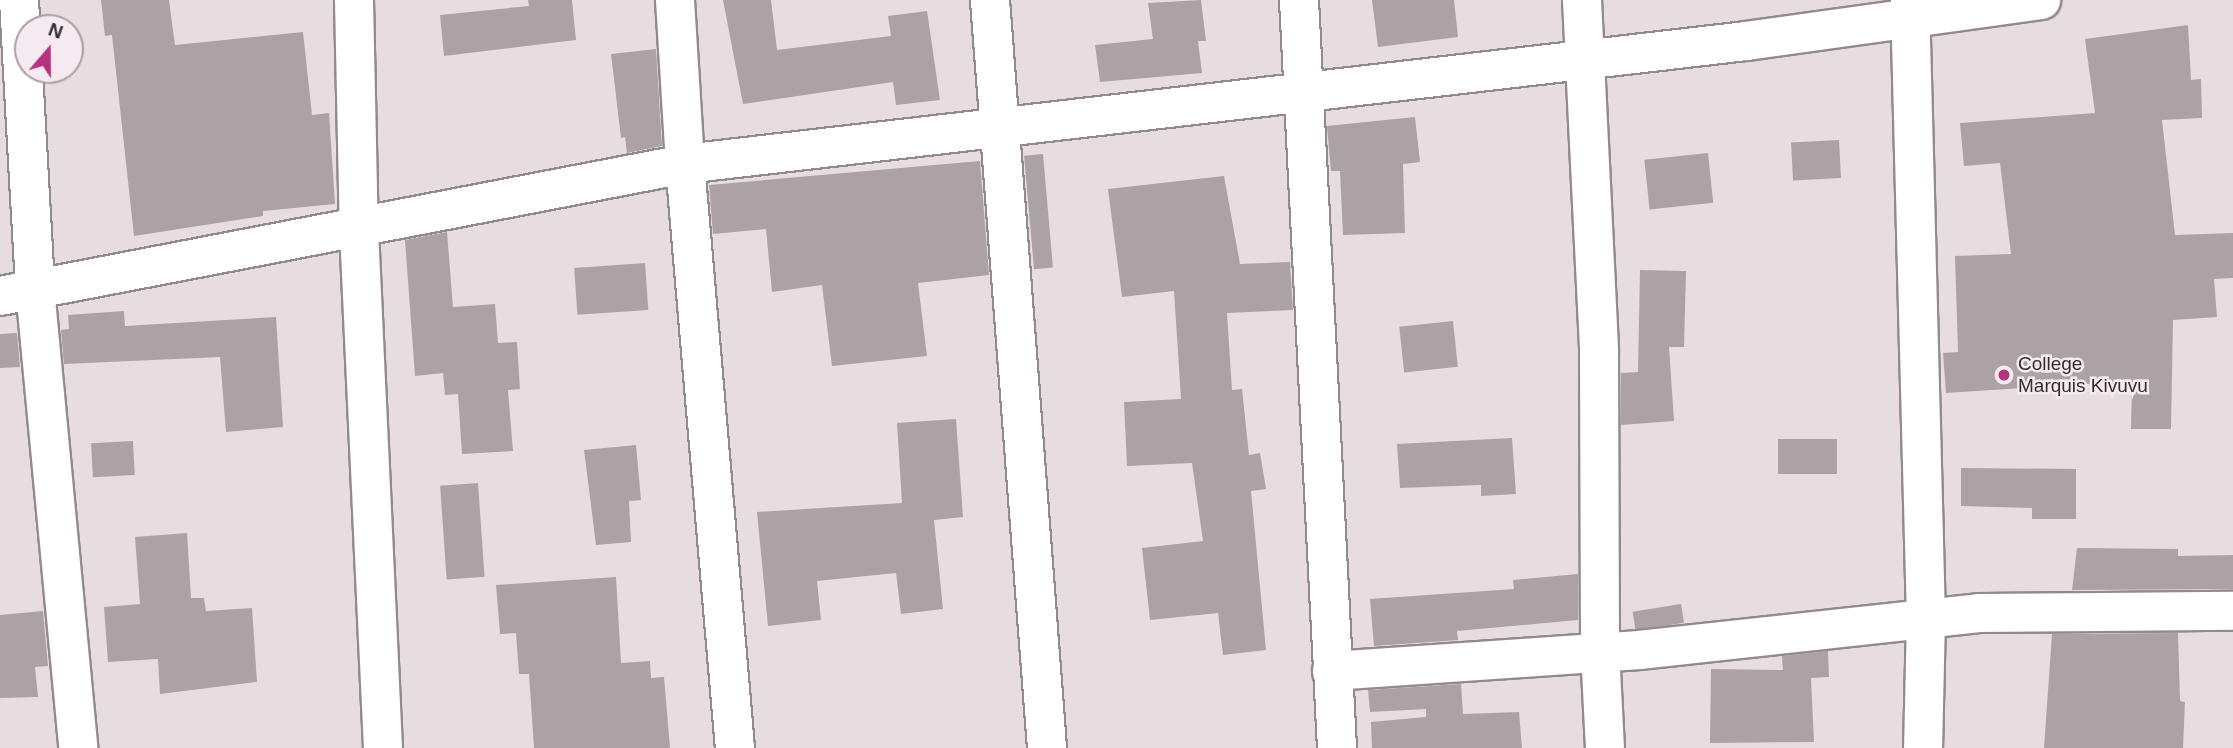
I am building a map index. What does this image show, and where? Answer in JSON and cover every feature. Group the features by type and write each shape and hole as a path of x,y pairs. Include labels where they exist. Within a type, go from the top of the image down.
{"street":[{"path":"19,0 18,292 78,748"},
{"path":"354,0 359,230 383,748"},
{"path":"675,0 685,164 735,748"},
{"path":"990,0 1047,748"},
{"path":"1299,0 1337,748"},
{"path":"1582,0 1599,352 1600,650 1605,748"},
{"path":"18,292 359,230 685,164 1303,93 1450,72 1583,60 1911,10 2041,0"},
{"path":"1911,10 1926,618 1923,748"},
{"path":"1332,671 1600,650 1979,613 2233,611"}],"building":[{"path":"101,0 169,0 175,45 303,32 312,115 329,113 335,204 263,211 263,216 134,236 112,35 105,36"},
{"path":"528,0 572,0 576,40 444,56 440,15 529,6"},
{"path":"723,0 771,0 777,50 891,36 888,16 927,11 940,100 896,105 893,82 743,104"},
{"path":"1201,0 1206,41 1198,41 1202,73 1100,82 1095,45 1153,39 1148,3"},
{"path":"1372,0 1454,0 1458,37 1378,47"},
{"path":"2188,25 2191,80 2201,79 2202,118 2162,120 2175,235 2233,233 2233,278 2214,279 2217,317 2173,320 2171,429 2131,429 2132,381 1946,393 1943,353 1958,352 1955,256 2011,254 2000,163 1964,166 1960,123 2095,113 2085,39"},
{"path":"656,49 662,146 627,153 625,137 621,138 611,54"},
{"path":"1415,117 1420,162 1403,164 1405,233 1343,235 1340,171 1331,171 1327,126"},
{"path":"1839,140 1841,178 1793,180 1791,143"},
{"path":"1708,153 1713,203 1650,209 1644,160"},
{"path":"1043,154 1053,268 1034,269 1024,156"},
{"path":"980,161 989,275 918,283 927,356 832,366 822,285 772,292 766,229 713,234 709,185"},
{"path":"1224,176 1240,264 1290,262 1293,310 1227,313 1232,390 1242,389 1249,455 1260,453 1266,489 1251,491 1266,650 1223,655 1218,613 1150,620 1142,548 1203,541 1192,463 1127,466 1124,402 1181,399 1174,291 1122,297 1108,189"},
{"path":"447,232 453,307 495,304 498,343 517,342 520,389 508,390 513,451 462,454 458,394 445,395 443,373 415,376 405,240"},
{"path":"645,263 648,310 577,315 574,268"},
{"path":"1640,270 1686,271 1684,347 1669,347 1674,421 1621,425 1621,373 1638,372"},
{"path":"124,311 125,326 276,317 283,427 226,432 220,357 64,364 61,330 69,329 68,315"},
{"path":"1453,321 1458,367 1404,372 1399,327"},
{"path":"17,333 20,367 0,368 0,334"},
{"path":"956,419 963,517 934,520 943,609 901,614 896,573 817,581 821,620 768,626 757,512 902,503 897,423"},
{"path":"1512,438 1516,494 1481,496 1481,485 1400,488 1397,444"},
{"path":"1778,439 1837,439 1837,474 1778,474"},
{"path":"133,441 135,475 93,477 91,443"},
{"path":"636,445 641,500 629,501 631,542 596,545 584,450"},
{"path":"1961,468 2076,469 2076,519 2032,519 2032,508 1961,506"},
{"path":"478,483 485,577 447,579 440,486"},
{"path":"187,533 191,598 204,598 206,611 252,608 257,682 160,694 158,659 108,662 104,607 140,604 135,537"},
{"path":"2077,548 2178,549 2178,556 2233,555 2233,589 2072,590"},
{"path":"1578,574 1578,620 1457,631 1458,640 1374,646 1370,599 1514,589 1513,580"},
{"path":"616,577 621,663 650,661 651,678 664,677 670,748 534,748 529,674 519,674 516,633 500,634 496,585"},
{"path":"1681,604 1684,623 1636,630 1633,612"},
{"path":"43,611 48,666 35,667 38,697 0,698 0,615"},
{"path":"2178,633 2180,701 2185,702 2183,748 2044,748 2052,634"},
{"path":"1828,651 1829,677 1811,678 1814,742 1710,743 1711,669 1783,670 1782,656"},
{"path":"1461,684 1463,714 1519,712 1522,748 1372,748 1371,722 1426,717 1426,709 1370,712 1368,690"}],"place":[{"name":"College Marquis Kivuvu","path":"2004,375"}]}
